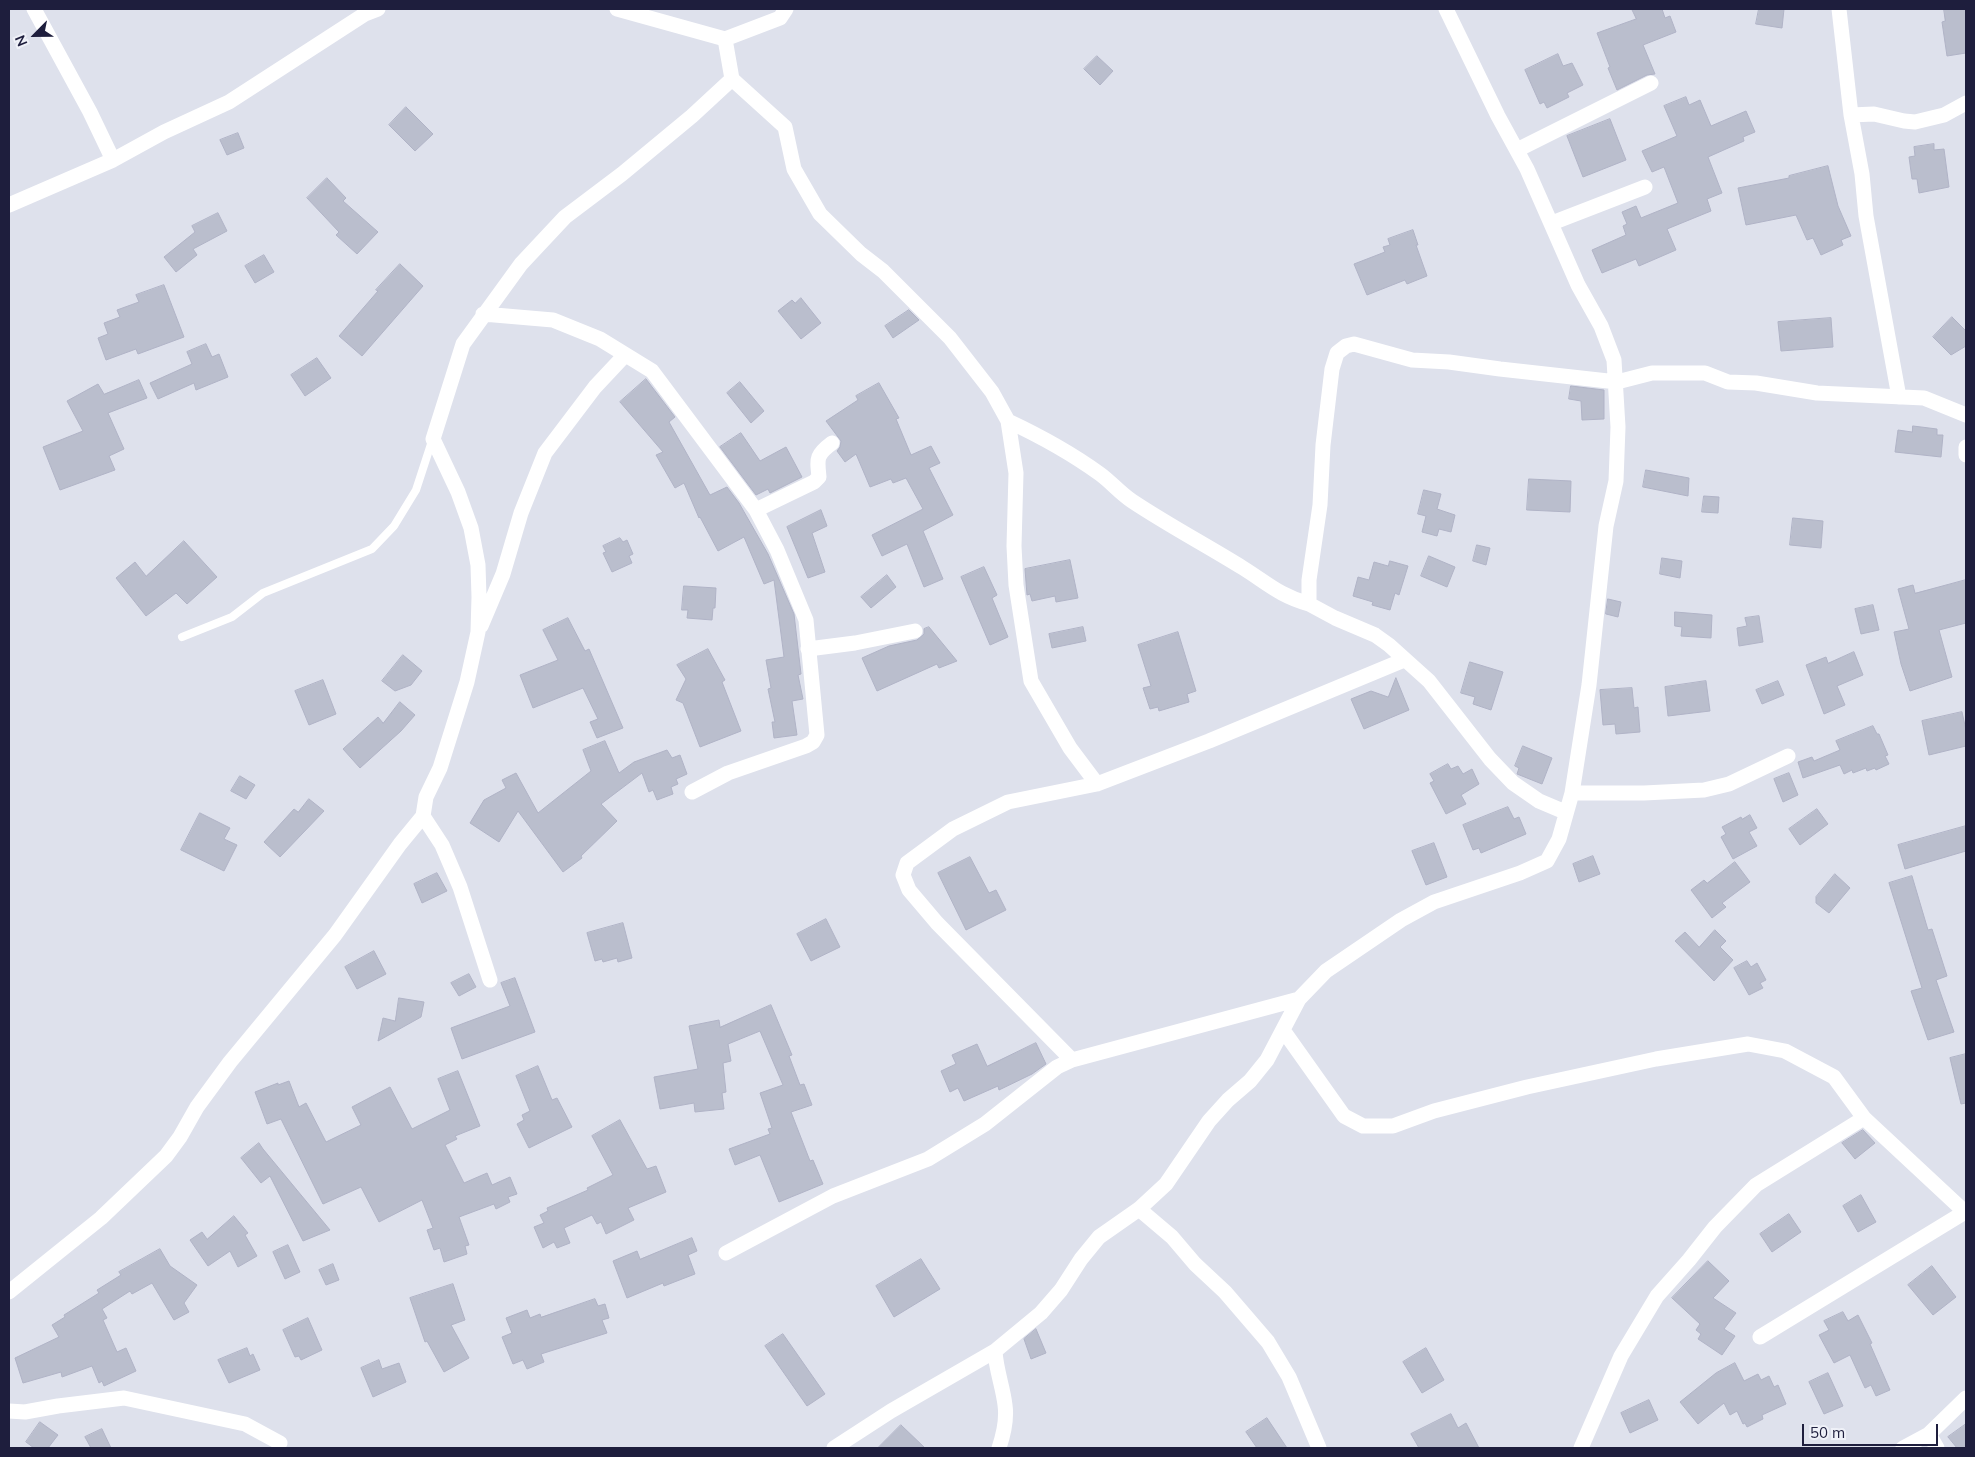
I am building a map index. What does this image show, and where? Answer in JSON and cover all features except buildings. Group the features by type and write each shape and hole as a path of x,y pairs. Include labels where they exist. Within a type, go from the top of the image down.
{"street":[{"path":"34,9 90,112 113,160"},
{"path":"617,9 725,39 780,18 786,9"},
{"path":"834,1448 891,1411 995,1351 1041,1313 1061,1290 1098,1237 1139,1209 1166,1184 1209,1120 1250,1081 1267,1060 1299,1000 1326,971 1401,920 1434,902 1520,873 1547,860 1559,839 1565,812 1572,793 1590,676 1606,526 1616,481 1617,382 1614,360 1601,326 1578,285 1552,223 1446,9"},
{"path":"1839,9 1851,115 1862,174 1874,268 1899,397"},
{"path":"9,205 113,160 164,132 229,102 369,10"},
{"path":"725,39 732,79 785,126 794,170 820,214 860,254 883,271 950,338 992,392 1008,422 1016,473 1014,546 1016,585 1031,681 1070,748 1097,784"},
{"path":"478,632 478,566 471,528 458,492 433,439 463,344 521,264 565,217 622,174 692,116 732,79"},
{"path":"1517,150 1651,83"},
{"path":"1851,115 1874,114 1915,122 1944,115 1966,103"},
{"path":"1552,223 1645,187"},
{"path":"483,314 553,320 600,339 652,371 756,510 777,550 806,620 817,735 813,742 728,773 692,792"},
{"path":"1309,604 1309,580 1320,505 1323,445 1332,369 1337,353 1346,346 1354,344 1412,360 1449,362 1617,382 1652,373 1705,373 1728,382 1756,383 1817,394 1924,398 1966,416"},
{"path":"9,1292 101,1218 166,1156 180,1137 197,1107 230,1062 335,935 400,844 423,816 426,797 440,768 455,723 467,682 478,632 504,574 521,512 545,453 595,387 625,355"},
{"path":"1008,422 1043,438 1075,457 1102,476 1130,500 1243,568 1280,594 1309,604 1335,618 1375,635 1429,680 1490,760 1513,783 1539,801 1565,812"},
{"path":"756,510 814,482 820,477 818,461 820,452 832,443"},
{"path":"1966,446 1966,454"},
{"path":"808,649 864,642 916,631"},
{"path":"1072,1060 936,922 909,890 902,876 907,863 953,830 1008,802 1097,784 1209,741 1404,660"},
{"path":"1572,793 1644,793 1704,790 1729,784 1788,756"},
{"path":"423,816 442,846 460,887 490,980"},
{"path":"726,1253 833,1196 928,1159 985,1124 1057,1067 1072,1060 1299,1000"},
{"path":"1283,1030 1344,1116 1363,1126 1393,1126 1434,1110 1528,1087 1656,1059 1748,1044 1785,1052 1834,1076 1864,1118 1966,1213 1760,1337"},
{"path":"1580,1448 1621,1356 1657,1296 1690,1260 1715,1227 1756,1184 1864,1118"},
{"path":"1139,1209 1172,1237 1195,1264 1225,1292 1268,1342 1289,1377 1319,1448"},
{"path":"995,1351 995,1366 1006,1407 999,1448"},
{"path":"9,1411 25,1412 124,1398 244,1424 280,1443"},
{"path":"1903,1448 1929,1434 1966,1398"},
{"path":"1929,1434 1938,1448"}],"lane":[{"path":"182,637 232,617 263,593 372,549 394,526 416,490 433,439"}]}
